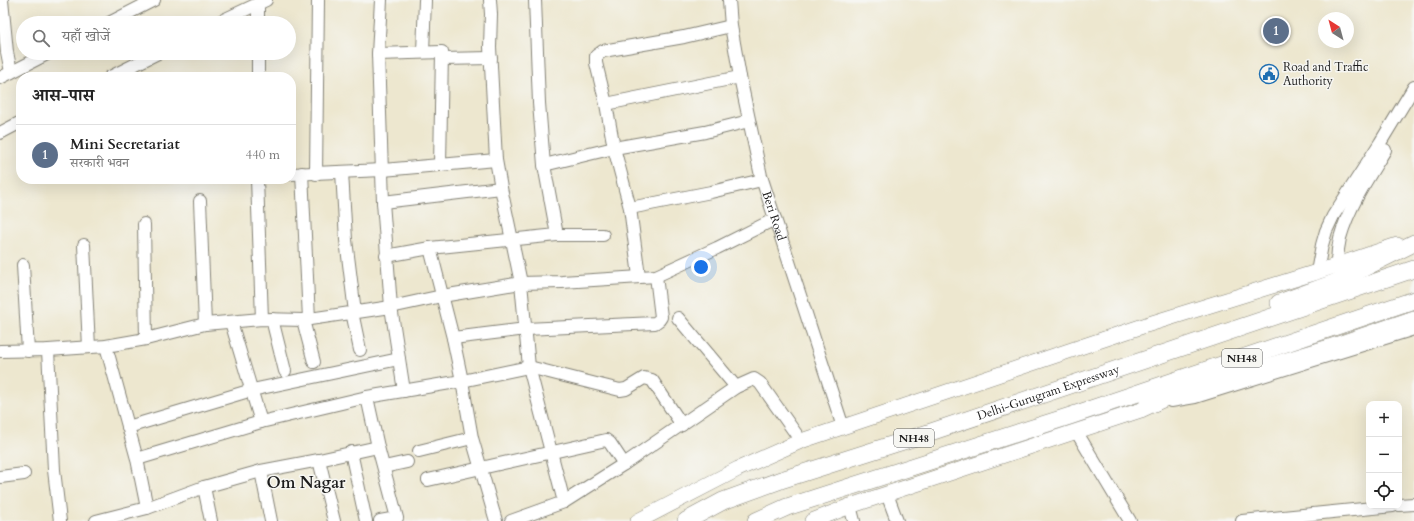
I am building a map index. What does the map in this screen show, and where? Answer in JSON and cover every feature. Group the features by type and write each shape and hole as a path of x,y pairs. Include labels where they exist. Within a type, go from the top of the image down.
{"highway":[{"path":"1144,360 1201,330 1334,283 1414,243"},
{"name":"Delhi-Gurugram Expressway","path":"686,521 723,501 781,480 913,438 1414,269"},
{"name":"NH48","path":"756,521 787,507 1117,400 1414,300"}],"main road":[{"path":"638,521 738,469 802,441 1146,325 1414,240"},
{"path":"812,521 850,506 1141,410 1178,393 1326,348 1414,318"},
{"path":"1117,400 1156,403"}],"street":[{"path":"2,0 7,52 5,75"},
{"path":"123,16 154,0"},
{"path":"316,174 318,0"},
{"path":"380,0 378,54 386,256 391,307 404,391"},
{"path":"424,52 425,0"},
{"path":"490,0 496,160 521,283 529,367 564,502"},
{"path":"535,0 539,103 544,165 557,235"},
{"name":"Beri Road","path":"729,0 731,26 740,77 762,180 843,427"},
{"path":"232,16 262,2"},
{"path":"259,16 262,2"},
{"path":"639,276 630,208 614,148 606,104 595,58 602,51 684,37 731,26"},
{"path":"378,54 424,52 443,53 440,165"},
{"path":"442,59 491,58"},
{"path":"5,75 35,60"},
{"path":"120,72 144,60"},
{"path":"258,60 258,72"},
{"path":"606,104 740,77"},
{"path":"1317,272 1322,245 1333,216 1414,88"},
{"path":"1336,265 1345,221 1352,205 1414,103"},
{"path":"544,165 614,148 705,132 749,121"},
{"path":"0,133 16,125"},
{"path":"314,362 306,319 297,174 382,170 496,160"},
{"path":"342,172 346,240 353,312 360,350"},
{"path":"630,208 762,180"},
{"path":"257,184 267,319 285,371"},
{"path":"383,202 501,188"},
{"path":"200,201 205,324"},
{"path":"0,351 28,351 106,346 146,339 205,324 267,319 306,319 391,307 442,296 521,283 656,276 775,219"},
{"path":"144,224 146,339"},
{"path":"386,256 430,248 511,239 557,235 603,235"},
{"path":"84,245 88,347"},
{"path":"430,248 453,338 472,438 496,521"},
{"path":"24,265 28,351"},
{"path":"453,338 526,329 655,323 661,317 656,276"},
{"path":"678,318 736,387"},
{"path":"231,322 261,422"},
{"path":"1156,403 1202,395 1414,329"},
{"path":"106,346 137,459 147,508"},
{"path":"48,350 54,470 60,521"},
{"path":"128,427 252,390 399,359"},
{"path":"137,459 261,422 367,397 462,381 529,367 620,390 626,389 644,378 652,380 682,425"},
{"path":"511,521 564,502 624,464 736,387 754,379 802,441"},
{"path":"367,397 378,447 397,518 380,521"},
{"path":"1076,431 1130,521"},
{"path":"419,451 472,438"},
{"path":"428,480 606,440 610,443 624,464"},
{"path":"96,521 147,508 204,487 261,471 378,447"},
{"path":"350,452 366,521"},
{"path":"319,460 334,521"},
{"path":"384,467 408,462"},
{"path":"261,471 271,521"},
{"path":"0,477 24,474"},
{"path":"204,487 211,521"},
{"path":"887,494 897,521"},
{"path":"1402,505 1414,504"},
{"path":"850,506 854,521"},
{"path":"1242,521 1366,509"}],"place":[{"name":"Mini Secretariat","path":"1276,31"},
{"name":"Road and Traffic Authority","path":"1269,74"}],"district":[{"name":"Om Nagar","path":"306,482"}]}
